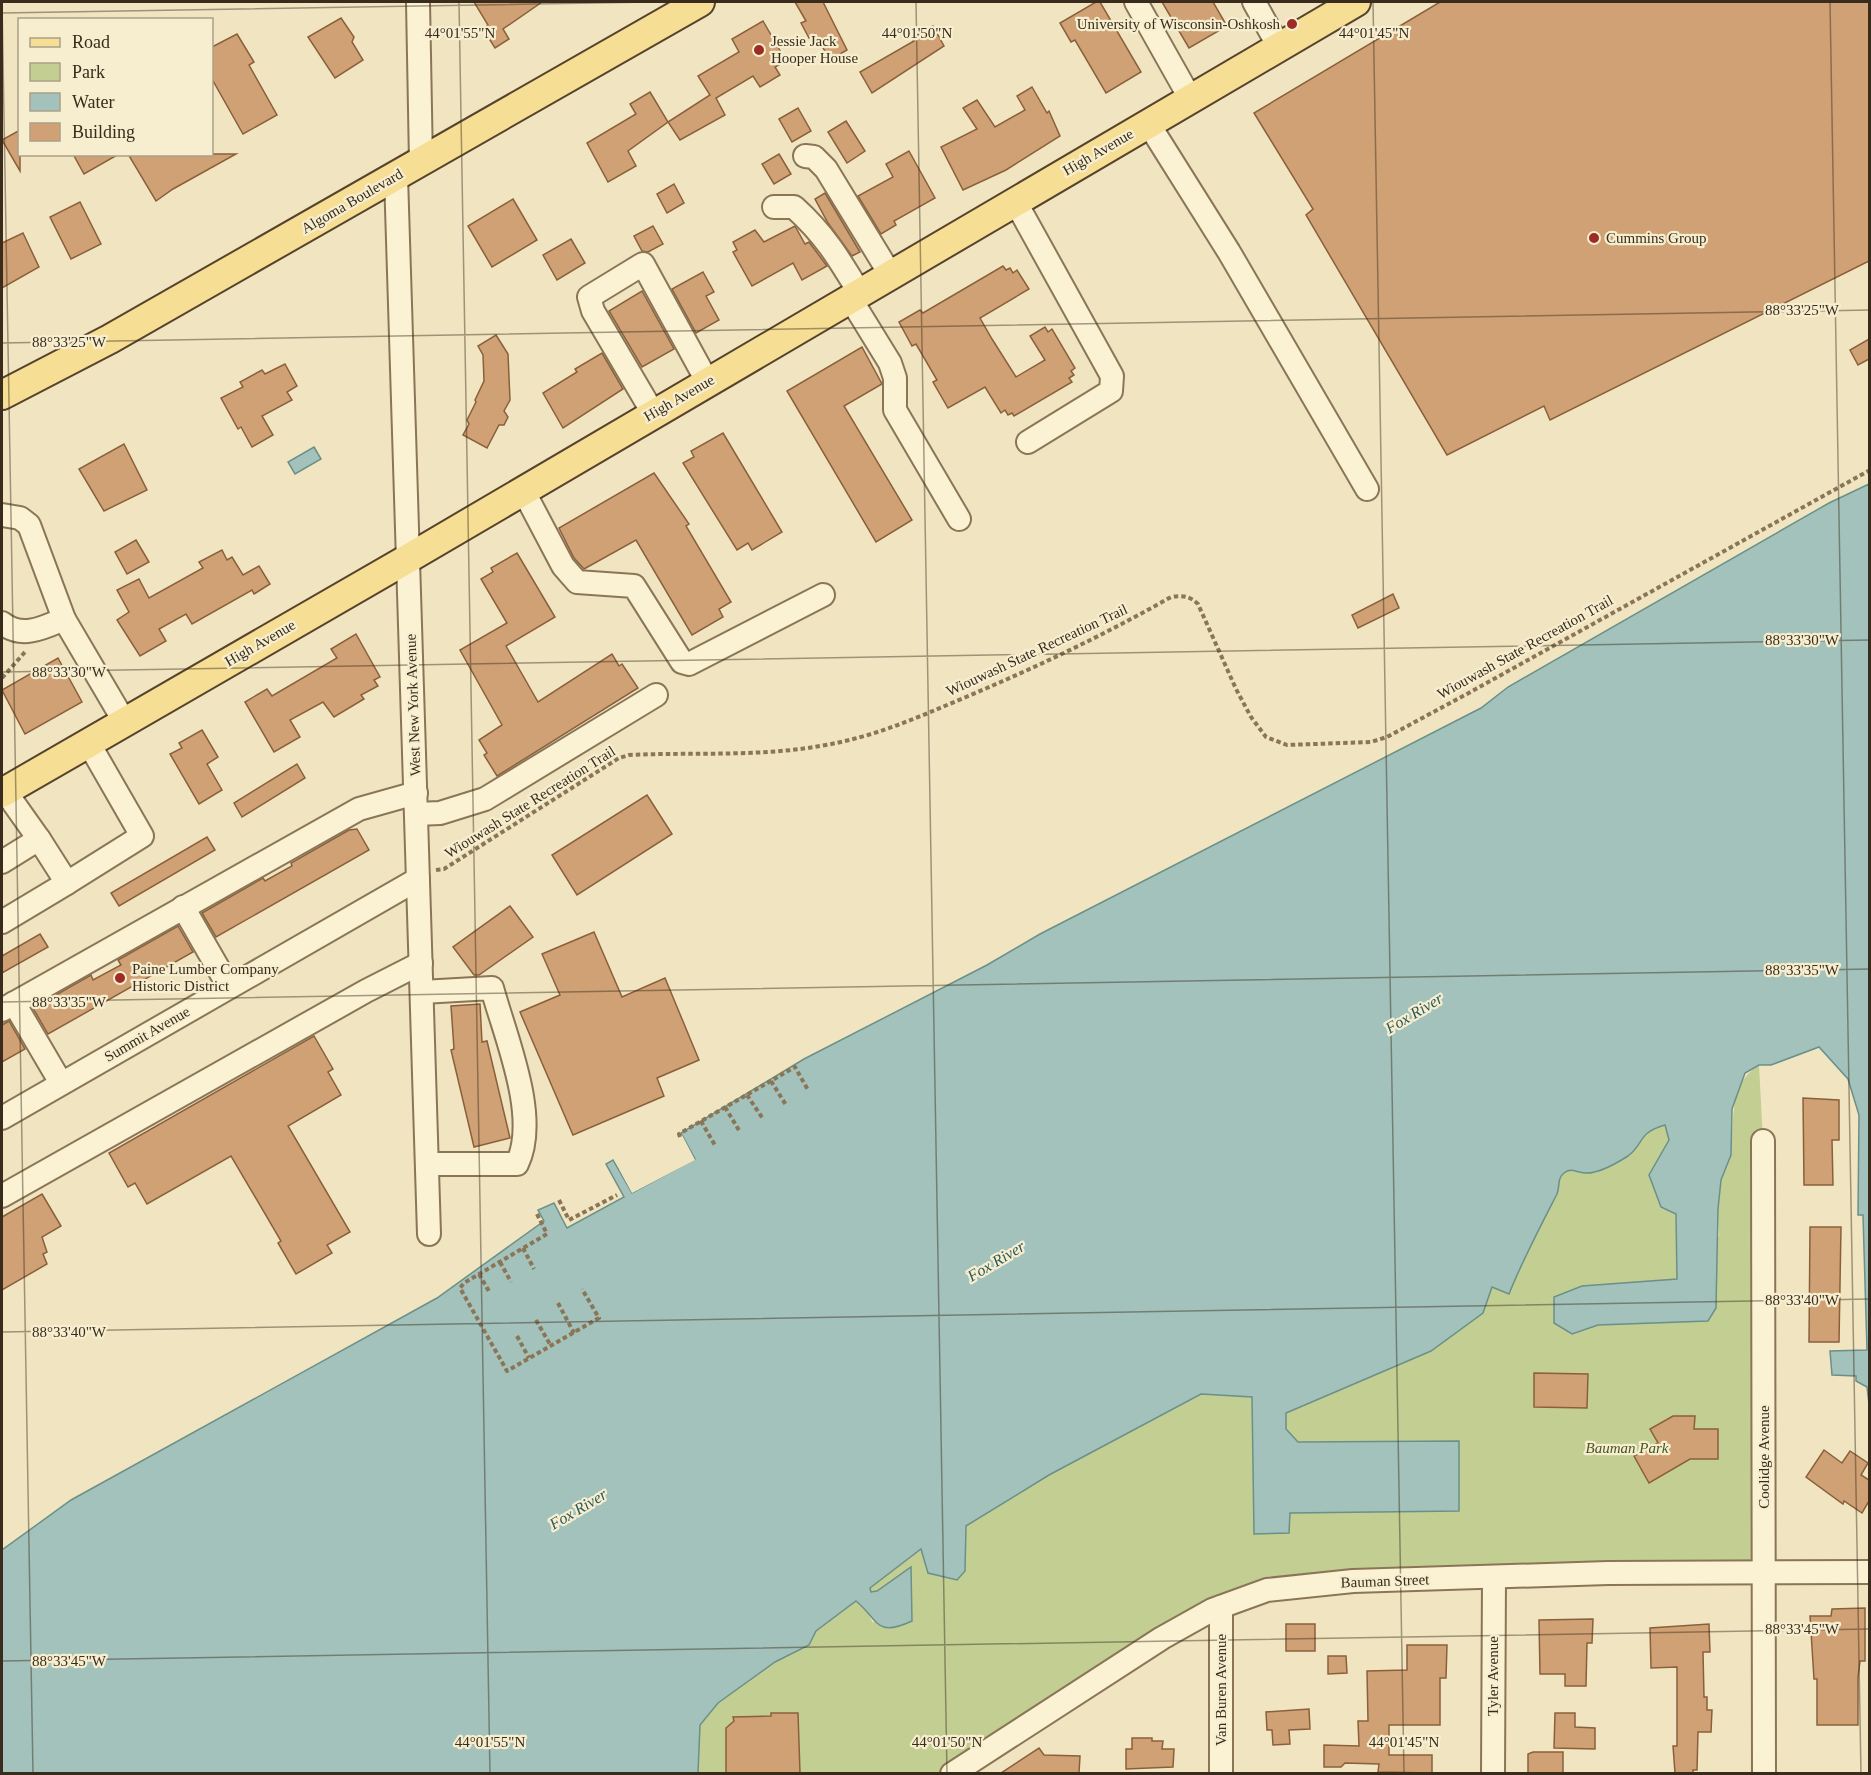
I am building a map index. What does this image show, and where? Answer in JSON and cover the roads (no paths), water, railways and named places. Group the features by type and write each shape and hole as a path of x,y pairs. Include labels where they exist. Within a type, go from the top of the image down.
{"main road":[{"name":"High Avenue","path":"3,792 409,558 1356,2"},
{"name":"Algoma Boulevard","path":"2,395 110,339 396,177 683,6"}],"street":[{"path":"417,2 421,162"},
{"path":"1136,2 1190,98"},
{"path":"1254,2 1279,47"},
{"path":"1148,123 1229,252 1367,489"},
{"path":"805,156 814,157 826,169 890,274"},
{"name":"West New York Avenue","path":"396,177 429,1234"},
{"path":"1015,201 1112,376 1111,391 1028,442"},
{"path":"774,207 794,207 829,242 890,363 895,378 895,410 959,519"},
{"path":"653,413 593,311 589,297 643,264 707,381"},
{"path":"523,489 563,566 577,582 634,586 682,662 689,664 823,595"},
{"path":"2,515 20,518 29,525 64,619 124,721"},
{"path":"2,623 15,630 35,631 64,619"},
{"path":"61,1083 8,1006 359,809 416,804 440,813 485,799 656,695"},
{"path":"2,922 142,836 88,742"},
{"path":"3,792 39,839 67,884"},
{"path":"2,862 39,839"},
{"name":"Summit Avenue","path":"2,1118 230,987 418,874"},
{"path":"183,907 230,987"},
{"path":"2,1196 366,991 421,963"},
{"path":"422,992 492,988 524,1103 524,1151 517,1164 427,1164"},
{"name":"Coolidge Avenue","path":"1762,1141 1764,1773"},
{"name":"Bauman Street","path":"952,1773 1162,1638 1221,1607 1267,1590 1307,1584 1608,1573 1869,1572"},
{"name":"Tyler Avenue","path":"1493,1773 1494,1578"},
{"name":"Van Buren Avenue","path":"1221,1607 1221,1773"}],"water":[{"path":"314,447 321,459 295,474 288,462"},
{"name":"Fox River","path":"1869,484 1869,1404 1867,1387 1856,1381 1856,1376 1832,1375 1830,1351 1867,1350 1863,1215 1858,1215 1859,1115 1848,1079 1819,1047 1771,1065 1759,1065 1745,1073 1732,1109 1731,1155 1721,1180 1718,1209 1716,1308 1708,1321 1598,1325 1572,1334 1554,1323 1554,1297 1582,1286 1677,1279 1676,1214 1661,1207 1649,1175 1669,1140 1665,1125 1650,1131 1628,1156 1613,1165 1596,1172 1585,1173 1569,1170 1562,1175 1557,1194 1509,1294 1492,1287 1483,1313 1431,1351 1286,1413 1286,1429 1298,1442 1459,1441 1459,1511 1290,1513 1289,1533 1254,1534 1252,1397 1201,1394 1049,1475 966,1526 965,1571 957,1580 928,1573 921,1549 870,1588 871,1592 877,1591 911,1567 912,1621 891,1628 884,1627 856,1601 816,1631 809,1645 775,1662 718,1703 700,1725 698,1773 2,1773 2,1550 71,1500 437,1298 544,1221 538,1210 554,1203 567,1228 624,1197 606,1164 613,1160 632,1193 695,1159 681,1133 804,1059 987,965 1040,934 1481,708 1508,687 1829,503"}],"place":[{"name":"University of Wisconsin-Oshkosh","path":"1292,24"},
{"name":"Jessie Jack Hooper House","path":"759,50"},
{"name":"Cummins Group","path":"1594,238"},
{"name":"Paine Lumber Company Historic District","path":"120,978"}],"park label":[{"name":"Bauman Park","path":"1627,1448"}]}
